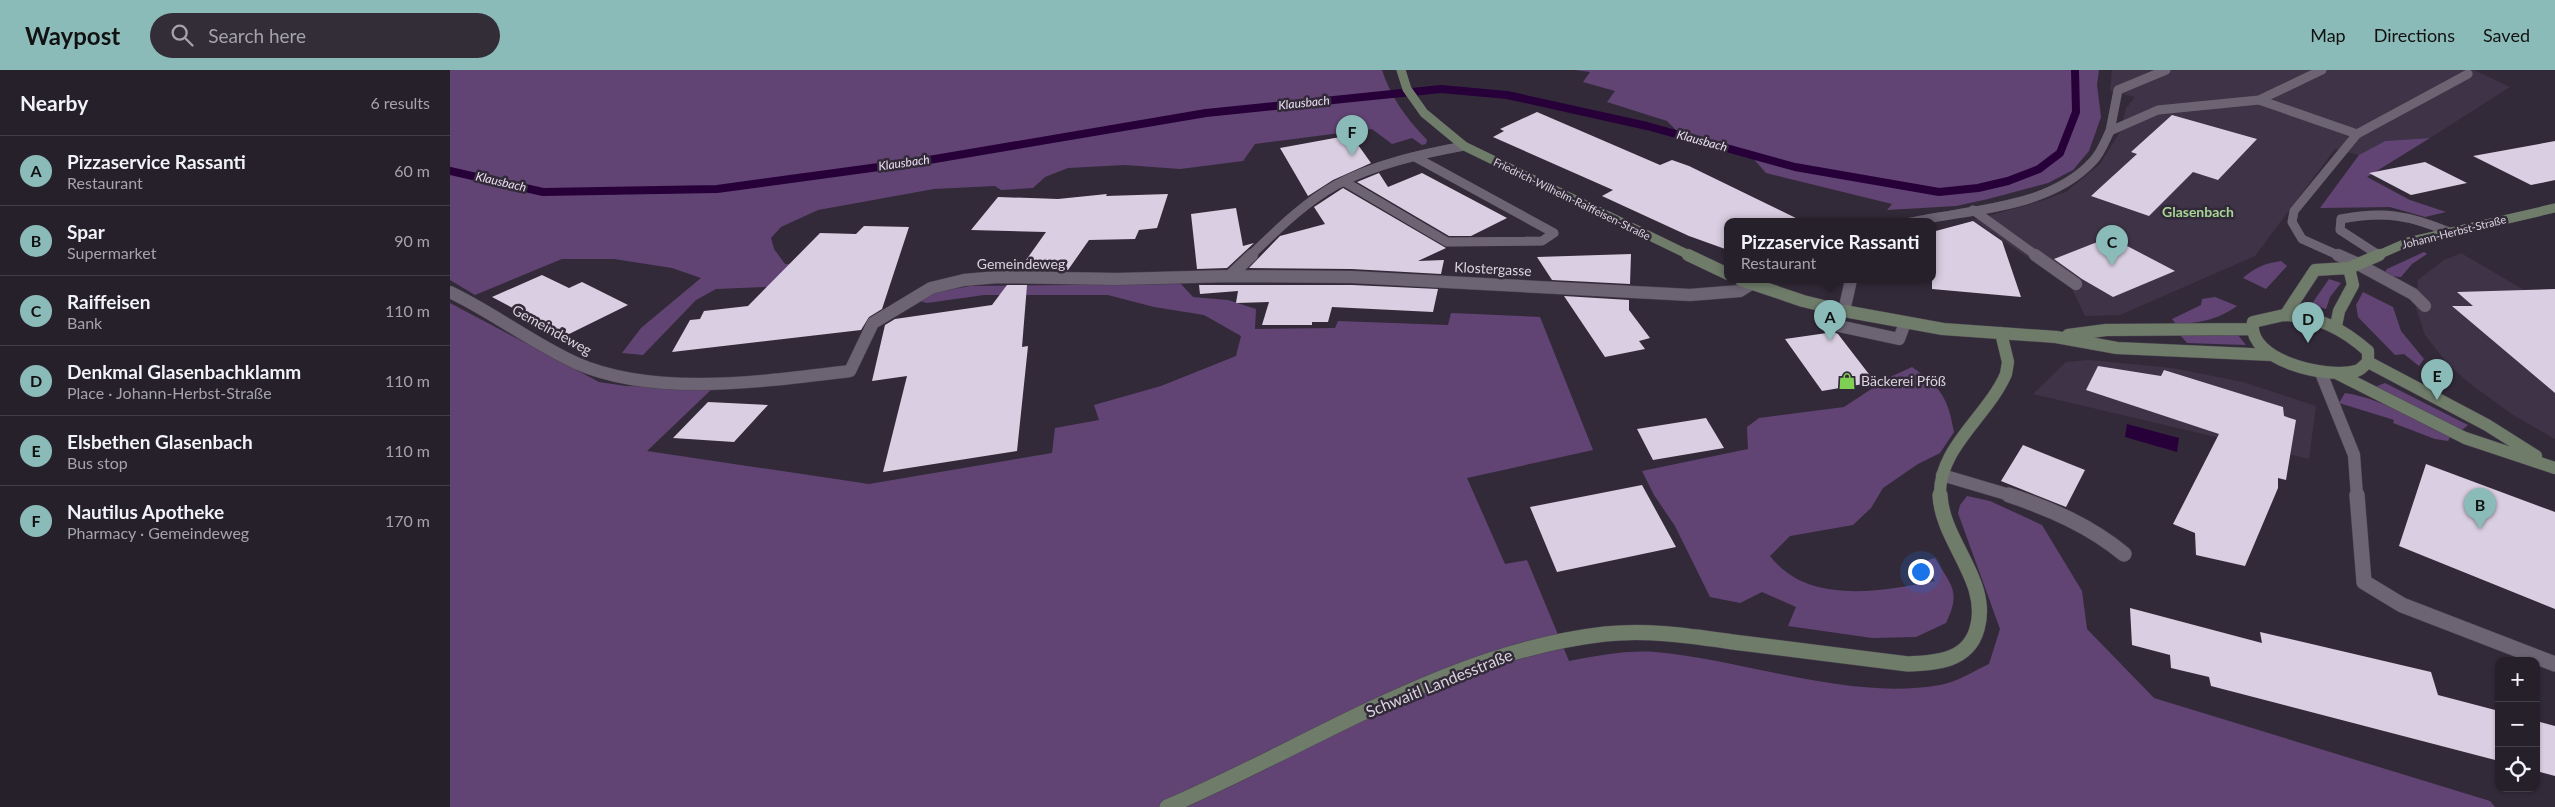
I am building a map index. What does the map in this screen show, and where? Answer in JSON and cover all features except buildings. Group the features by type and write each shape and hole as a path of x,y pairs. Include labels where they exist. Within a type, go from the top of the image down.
{"main road":[{"name":"Friedrich-Wilhelm-Raiffeisen-Straße","path":"1401,72 1407,89 1424,113 1464,146 1724,272"},
{"name":"Johann-Herbst-Straße","path":"2286,314 2315,270 2353,265 2408,242 2553,210"},
{"path":"2336,326 2339,311 2353,285 2353,265"},
{"path":"1749,283 1844,311 1943,329 2056,336 2117,348 2272,355"},
{"path":"2286,314 2314,318 2336,326 2353,336 2368,351 2368,362 2358,371 2338,374 2321,373 2287,364 2262,348 2252,335 2251,328 2253,322 2259,319 2286,314"},
{"path":"2056,336 2106,330 2199,331 2251,328"},
{"path":"1942,475 1950,458 2003,380 2008,365 2001,333"},
{"path":"2368,362 2487,425 2554,468"},
{"path":"2338,374 2466,438 2554,468"},
{"name":"Schwaitl Landesstraße","path":"1167,807 1258,767 1429,684 1520,650 1564,639 1645,633 1715,639 1908,664 1932,663 1962,654 1976,637 1979,625 1979,604 1974,587 1941,508 1939,494 1942,475"}],"street":[{"path":"1932,218 2018,200 2055,188 2077,175 2094,161 2110,131 2118,90 2166,70"},
{"path":"2110,131 2158,110 2259,100 2322,70"},
{"path":"2425,306 2413,294 2302,239 2292,222 2294,211 2357,134 2464,72"},
{"path":"2259,100 2357,134"},
{"path":"1230,276 1282,226 1323,193 1368,172 1415,157 1464,146"},
{"path":"1345,182 1446,242 1542,241 1554,233 1415,157"},
{"path":"1974,210 2076,284"},
{"path":"2377,254 2340,230 2341,219 2364,214 2397,213 2412,216 2449,232"},
{"name":"Klostergasse","path":"1230,276 1352,277 1690,295 1740,291 1745,283"},
{"name":"Gemeindeweg","path":"450,292 470,300 577,364 619,378 686,382 785,379 850,371 873,323 916,295 931,288 964,280 998,277 1117,279 1230,276"},
{"path":"1844,311 1850,283"},
{"path":"1839,326 1899,339 1906,323"},
{"path":"2321,373 2354,455 2364,582 2402,605 2555,664"},
{"path":"1942,475 2002,491 2052,512 2094,531 2124,554"}],"shaded area":[{"path":"450,70 1382,70 1400,108 1427,140 1426,144 1422,145 1412,138 1392,144 1372,129 1255,144 1243,161 1180,169 1125,165 1068,168 1045,177 1033,188 1001,190 995,186 934,189 818,210 781,227 771,238 774,249 785,264 858,267 787,286 716,289 696,300 643,355 622,353 641,328 701,278 672,268 614,259 562,259 475,295 450,280"},
{"path":"1575,70 2099,70 2097,85 2101,117 2089,151 2073,170 2048,183 1956,206 1887,210 1892,204 1766,173 1752,157 1676,130 1667,121 1607,102 1615,91 1583,82 1590,72"},
{"path":"2112,70 2474,70 2510,87 2430,138 2385,141 2359,155 2335,149 2255,256 2120,315 2085,316 2071,287 1973,220 2066,192 2100,164 2120,132 2126,108 2135,97 2110,91"},
{"path":"2430,138 2367,177 2410,200 2446,212 2425,217 2390,207 2320,208 2359,155 2385,141"},
{"path":"2424,252 2427,254 2412,264 2401,277 2390,276 2385,272 2387,269"},
{"path":"2461,253 2555,308 2555,439 2513,415 2469,383 2447,363 2425,335 2416,308 2418,280 2444,260"},
{"path":"2281,261 2287,266 2266,289 2243,278 2251,271 2270,263"},
{"path":"2329,279 2341,283 2330,297 2326,309 2311,305"},
{"path":"1181,284 1193,297 1228,300 1256,309 1255,329 1335,328 1338,321 1448,325 1451,313 1540,317 1593,450 1467,478 1505,564 1527,560 1569,661 1601,655 1655,652 1690,656 1798,678 1870,688 1905,689 1946,684 1959,679 1989,664 2000,629 1958,513 1960,505 1967,496 1990,501 2042,525 2082,591 2087,629 2154,698 2490,801 2495,807 450,807 450,303 599,382 626,386 713,388 647,451 869,484 1052,453 1055,428 1099,420 1094,405 1161,386 1236,356 1241,336 1204,315 1154,307 1108,295 984,295 927,303 916,300 938,292 970,286"},
{"path":"2363,292 2393,307 2401,331 2424,359 2419,366 2404,354 2395,355 2358,317 2356,305"},
{"path":"2215,297 2237,306 2222,315 2201,322 2176,324 2172,319 2201,305 2202,299"},
{"path":"2238,335 2246,345 2187,343 2181,336"},
{"path":"2088,360 2172,368 2243,382 2316,406 2309,459 2033,394 2066,362"},
{"path":"1912,367 1936,387 1942,394 1949,410 1954,432 1940,453 1918,464 1883,488 1871,508 1853,525 1790,536 1770,556 1786,572 1804,582 1825,589 1847,591 1870,591 1935,581 1921,562 1935,558 1950,583 1954,596 1951,612 1946,623 1916,637 1872,638 1788,626 1796,607 1762,592 1740,603 1710,597 1675,526 1654,495 1642,471 1748,449 1747,427 1759,418 1844,407 1888,378"},
{"path":"2385,383 2468,425 2462,430 2375,387"},
{"path":"2345,393 2386,405 2450,437 2448,441 2435,439 2393,423 2394,420 2339,403"},
{"path":"2127,424 2179,438 2177,452 2125,437"}],"waterway":[{"name":"Klausbach","path":"450,171 543,192 717,189 923,161 1206,113 1441,89 1507,95 1647,126 1795,167 1939,192 1978,188 2008,181 2039,169 2060,153 2076,112 2075,70"}],"place":[{"name":"Nautilus Apotheke","path":"1352,156"},
{"name":"Raiffeisen","path":"2112,266"},
{"name":"Pizzaservice Rassanti","path":"1830,341"},
{"name":"Denkmal Glasenbachklamm","path":"2308,343"},
{"name":"Bäckerei Pföß","path":"1847,381"},
{"name":"Elsbethen Glasenbach","path":"2437,400"},
{"name":"Spar","path":"2480,529"}],"district":[{"name":"Glasenbach","path":"2198,212"}]}
